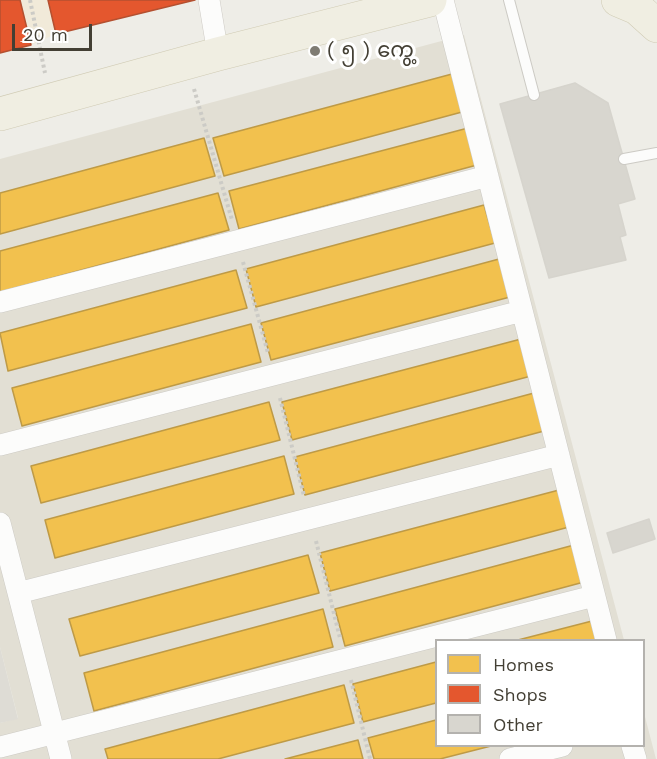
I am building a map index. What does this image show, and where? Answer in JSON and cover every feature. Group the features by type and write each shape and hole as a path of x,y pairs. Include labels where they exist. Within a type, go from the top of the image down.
{"main road":[{"path":"0,114 186,62 430,0"},
{"path":"618,0 637,8 657,26"}],"street":[{"path":"209,0 218,54"},
{"path":"443,0 606,639"},
{"path":"0,302 488,177"},
{"path":"0,445 522,311"},
{"path":"18,593 559,455"},
{"path":"0,523 61,759"},
{"path":"0,747 594,596"},
{"path":"510,759 558,747"}],"lane":[{"path":"509,0 534,95"},
{"path":"624,159 657,153"}],"path":[{"path":"30,0 51,100"},
{"path":"186,62 274,375 370,759"}],"shaded area":[{"path":"0,0 195,0 56,34 31,45 0,53"},
{"path":"464,35 624,639 435,639 435,747 645,747 645,717 656,759 0,759 0,723 18,718 0,647 0,159"},
{"path":"0,647 18,719 0,723"}],"building: Homes":[{"path":"452,74 462,112 224,176 213,138"},
{"path":"468,128 477,165 239,229 229,191"},
{"path":"204,138 215,176 0,234 0,193"},
{"path":"218,193 229,230 0,292 0,251"},
{"path":"484,205 495,243 256,307 246,269"},
{"path":"499,259 510,297 271,360 261,323"},
{"path":"236,270 247,308 8,371 0,333"},
{"path":"251,324 261,362 22,426 12,388"},
{"path":"521,339 531,376 292,440 282,402"},
{"path":"534,393 544,431 305,495 295,457"},
{"path":"269,402 280,440 41,503 31,466"},
{"path":"284,456 294,494 55,558 45,520"},
{"path":"559,490 569,527 330,591 320,553"},
{"path":"574,545 584,582 345,646 335,609"},
{"path":"308,555 319,593 80,656 69,619"},
{"path":"323,609 333,647 94,711 84,673"},
{"path":"592,621 597,639 522,639"},
{"path":"435,662 435,703 363,722 353,684"},
{"path":"344,685 354,723 218,759 108,759 105,749"},
{"path":"435,720 435,747 487,747 440,759 374,759 368,738"},
{"path":"358,740 363,759 285,759"}],"building: Shops":[{"path":"0,0 20,0 31,45 0,53"},
{"path":"48,0 195,0 56,34"}],"building: Other":[{"path":"575,83 608,103 635,199 618,204 626,235 620,237 626,260 549,278 500,104"},
{"path":"649,519 655,539 613,553 607,533"}],"place":[{"name":"( ၅ ) ကွေ့","path":"315,51"}]}
